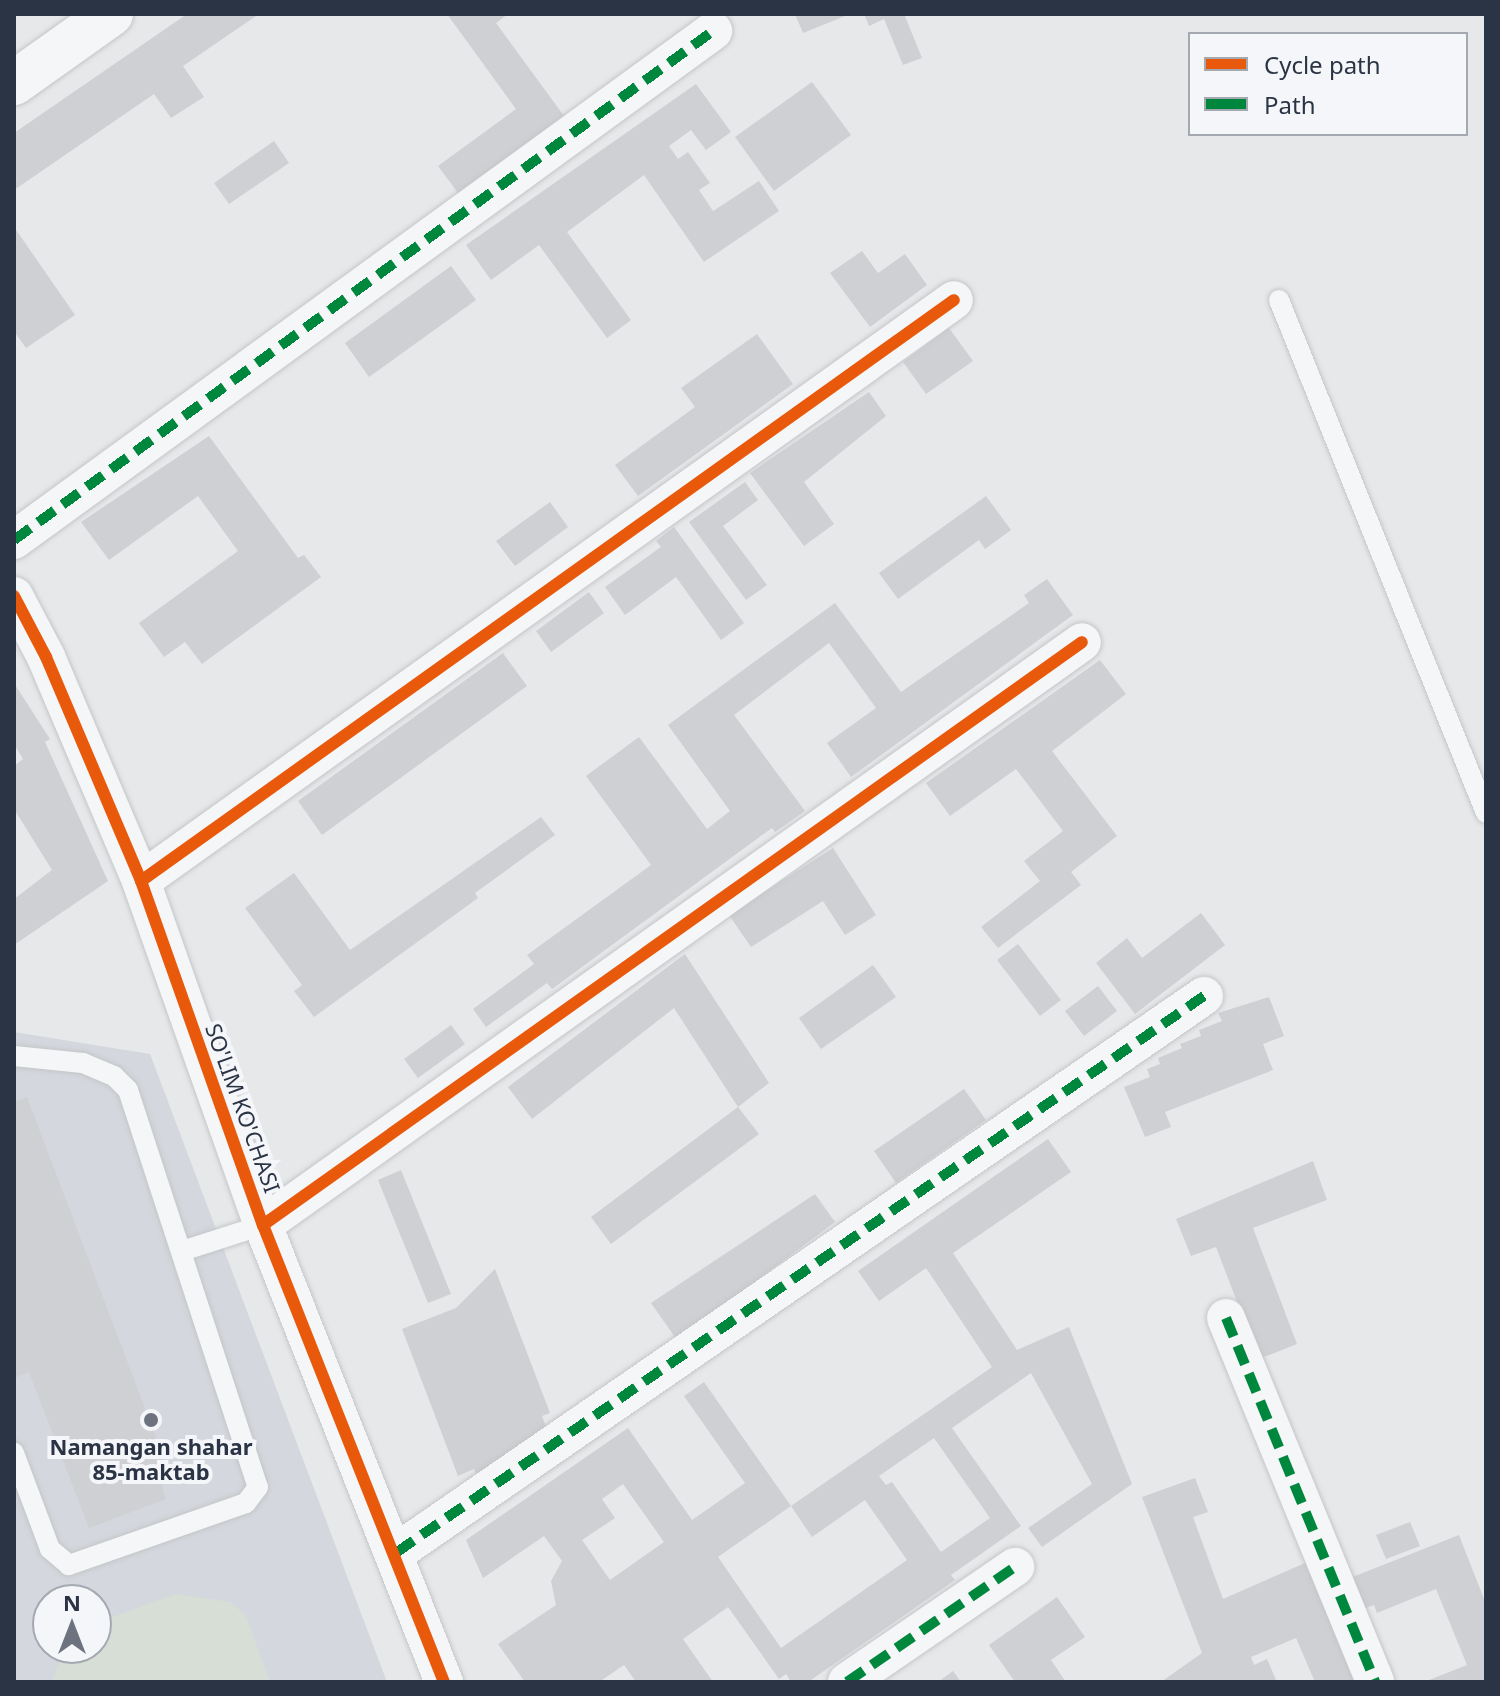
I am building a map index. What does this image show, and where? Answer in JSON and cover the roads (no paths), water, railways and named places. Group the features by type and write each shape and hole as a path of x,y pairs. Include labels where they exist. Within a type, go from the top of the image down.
{"street":[{"path":"14,83 111,14"},
{"path":"14,540 713,31"},
{"path":"141,881 954,300"},
{"name":"SO'LIM KO'CHASI","path":"14,596 46,657 141,881 263,1225 397,1552 444,1682"},
{"path":"263,1225 1082,642"},
{"path":"397,1552 1204,996"},
{"path":"1226,1318 1375,1682"},
{"path":"847,1682 1015,1567"}],"lane":[{"path":"1279,300 1486,813"},
{"path":"14,1056 83,1063 114,1076 128,1090 256,1477 254,1495 69,1565 50,1549 14,1453"},
{"path":"182,1251 263,1225"}],"place":[{"name":"Namangan shahar 85-maktab","path":"151,1420"}]}
